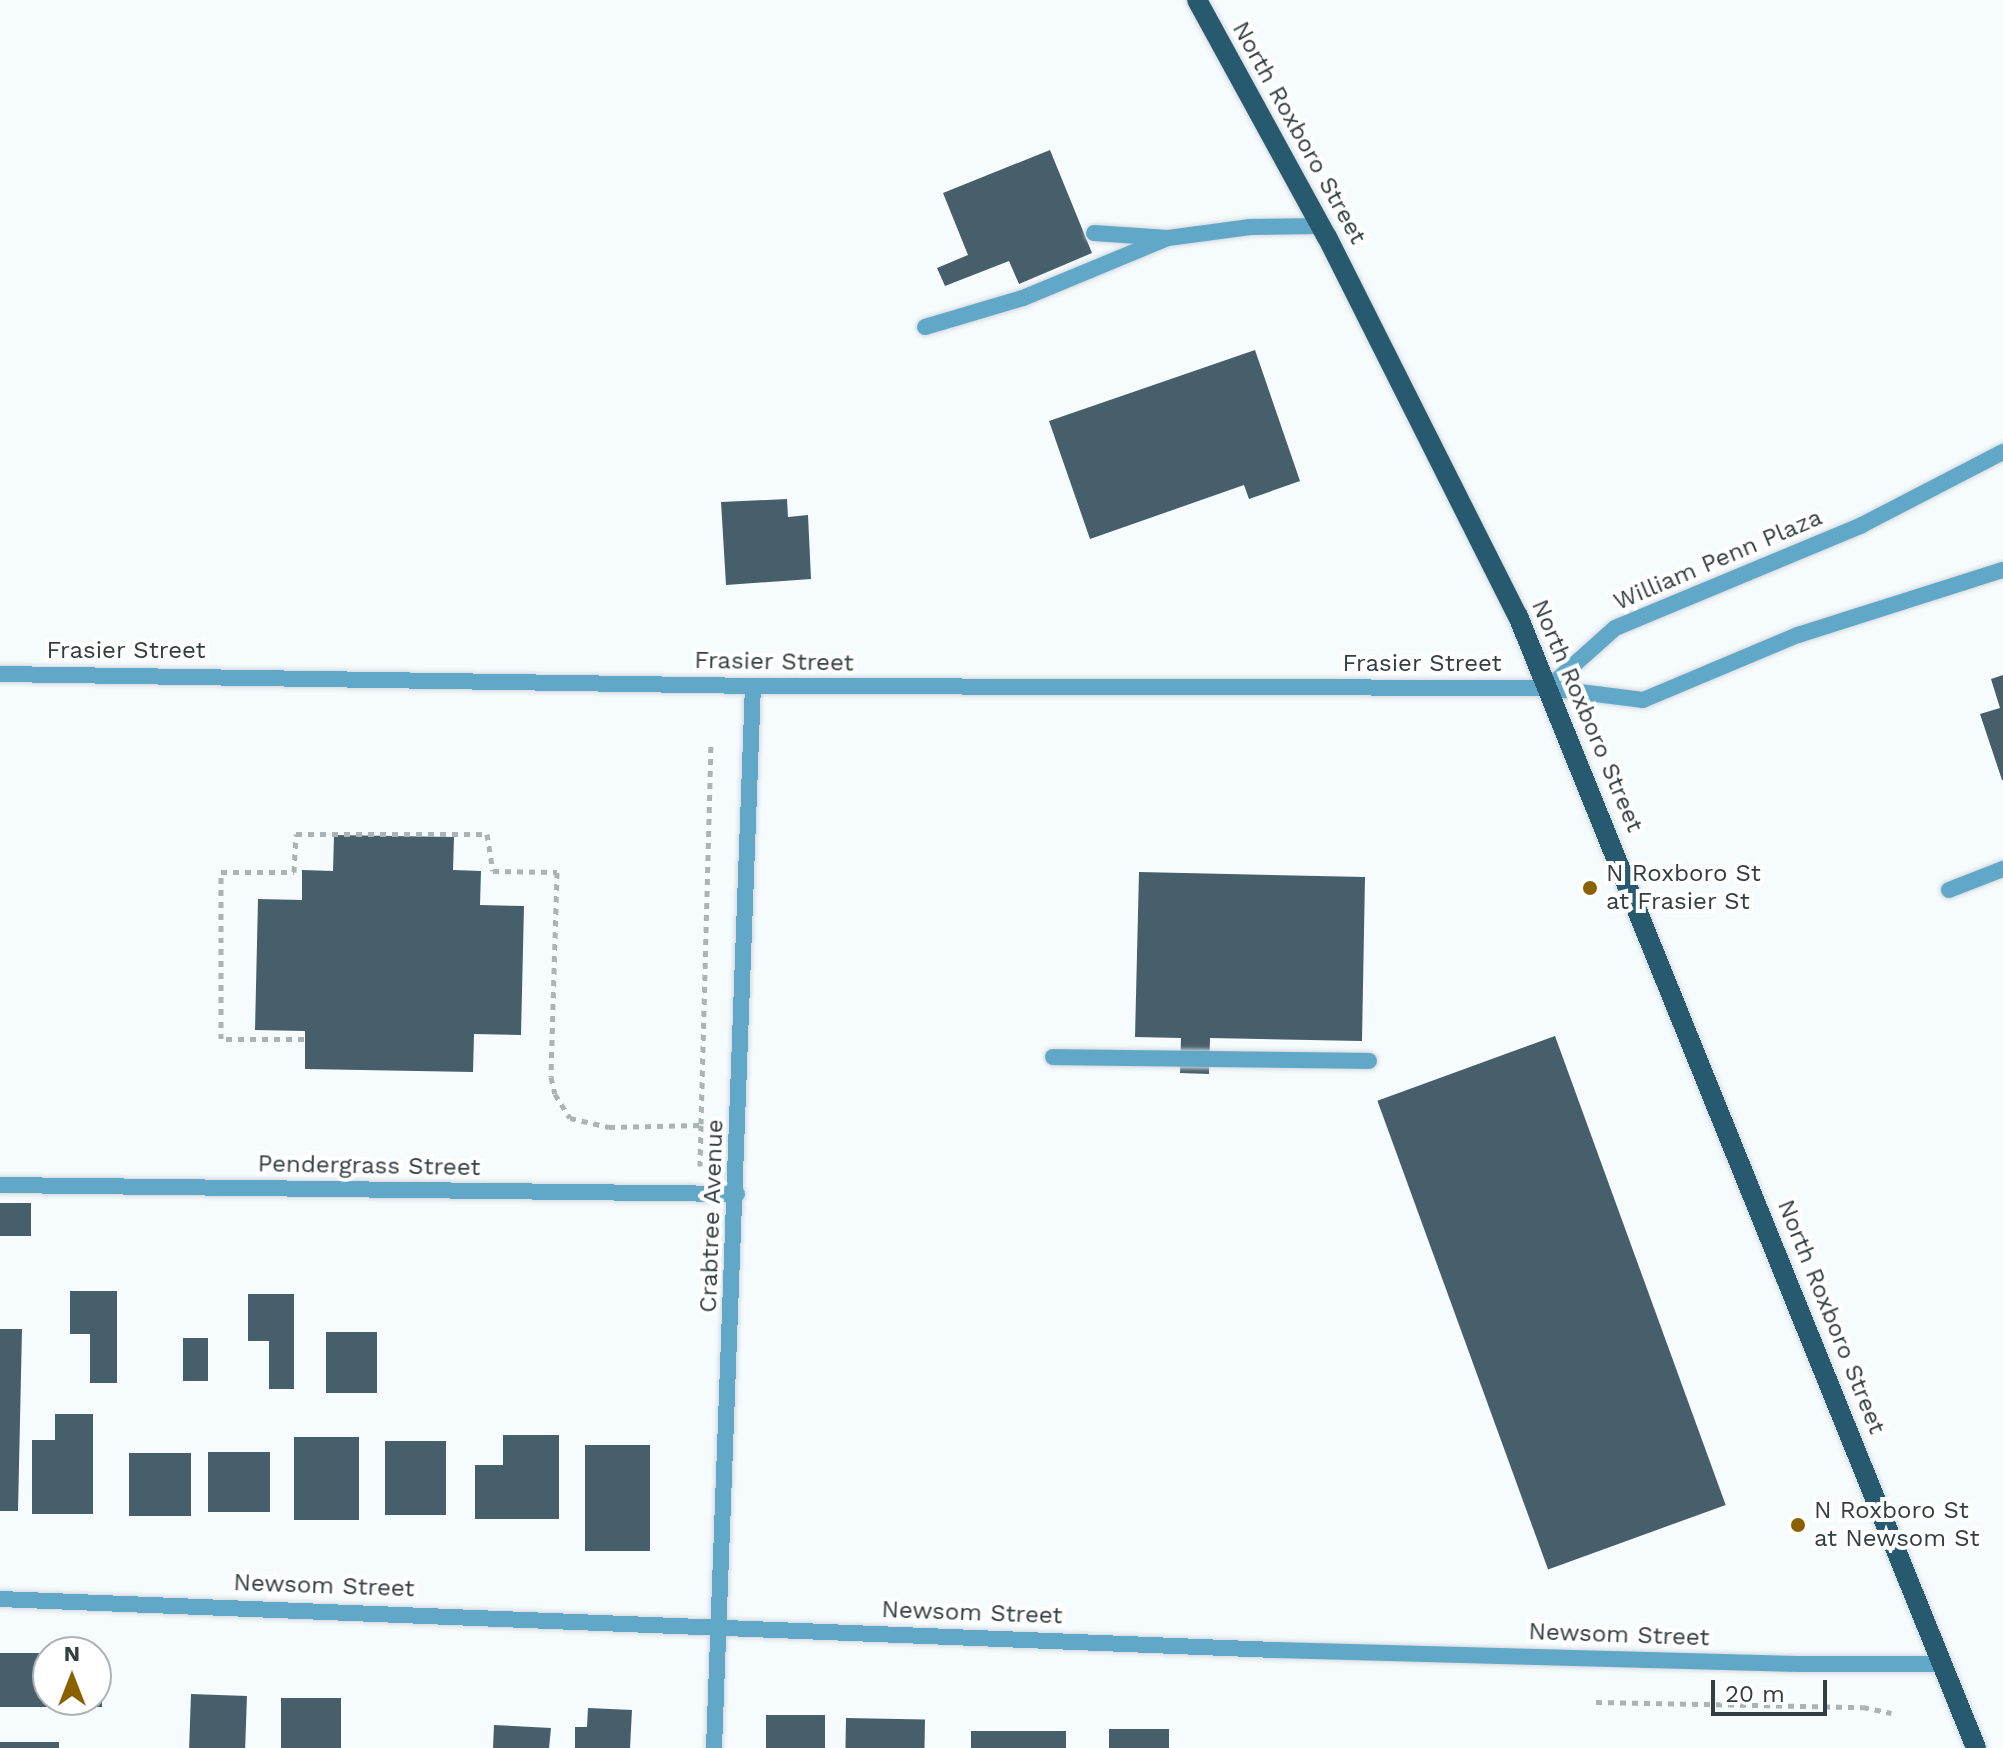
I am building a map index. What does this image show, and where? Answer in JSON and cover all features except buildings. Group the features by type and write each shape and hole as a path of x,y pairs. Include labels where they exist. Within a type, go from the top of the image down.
{"main road":[{"name":"North Roxboro Street","path":"1197,0 1320,226 1512,602 1976,1748"}],"street":[{"path":"1094,233 1168,238 1250,227 1320,226"},
{"path":"925,327 1023,298 1168,238"},
{"name":"William Penn Plaza","path":"1548,688 1615,628 1862,525 2003,452"},
{"path":"1548,688 1643,700 1798,635 2003,570"},
{"name":"Frasier Street","path":"0,674 753,686 1548,688"},
{"name":"Crabtree Avenue","path":"714,1748 737,1194 753,686"},
{"path":"1949,890 2003,869"},
{"path":"1053,1057 1369,1061"},
{"name":"Pendergrass Street","path":"0,1185 737,1194"},
{"name":"Newsom Street","path":"0,1599 1276,1650 1799,1664 1942,1664"}],"path":[{"path":"699,1195 711,741"},
{"path":"304,1039 221,1039 221,872 294,872 296,834 487,834 493,871 557,872 551,1077 555,1094 570,1118 609,1127 701,1125"},
{"path":"1596,1702 1863,1707 1891,1713"}],"place":[{"name":"N Roxboro St at Frasier St","path":"1590,888"},
{"name":"N Roxboro St at Newsom St","path":"1798,1525"}]}
